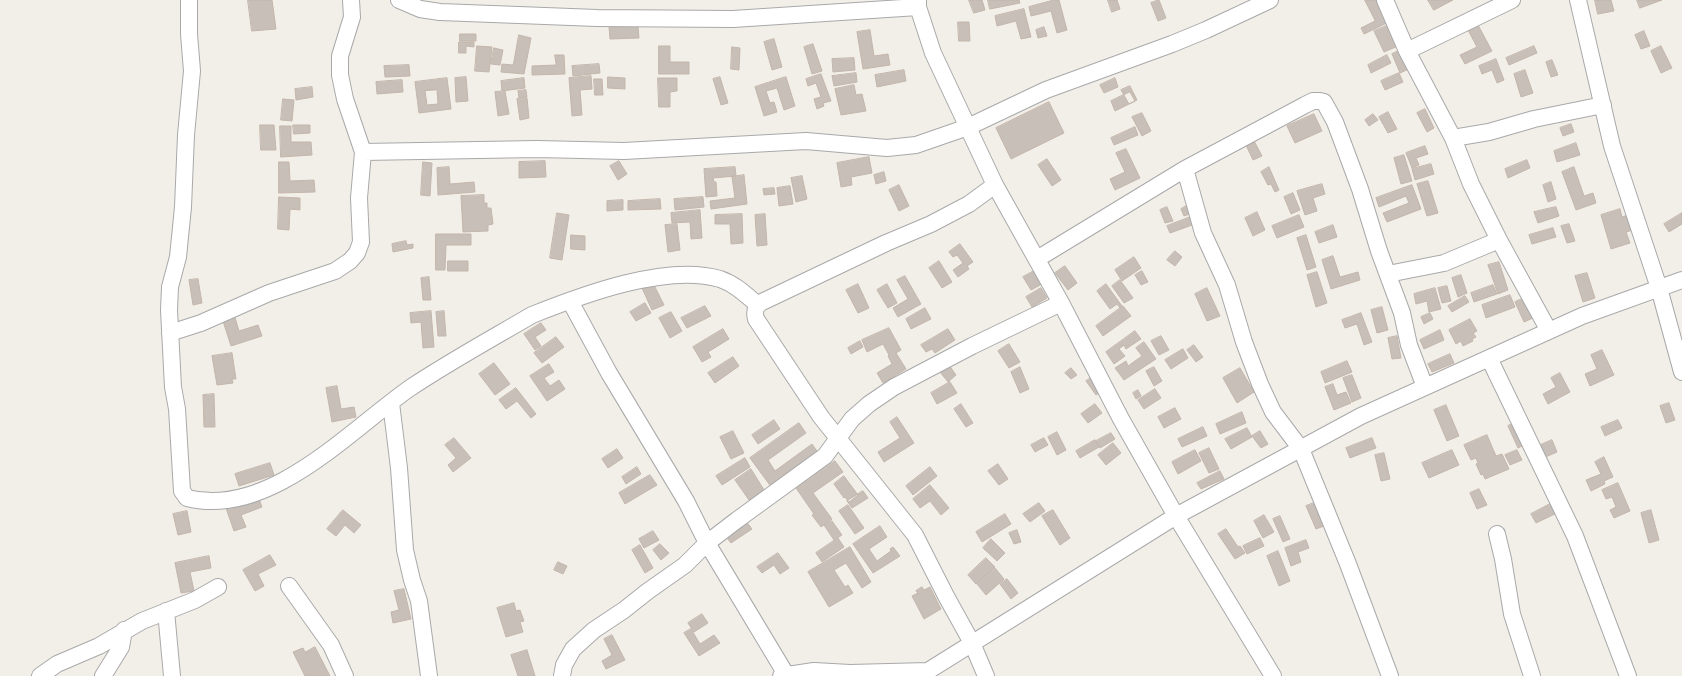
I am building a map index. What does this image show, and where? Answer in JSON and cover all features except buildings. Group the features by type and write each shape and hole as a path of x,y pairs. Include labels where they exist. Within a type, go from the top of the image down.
{"street":[{"path":"189,0 189,34 192,71 186,135 183,207 178,256 170,287 169,310 173,387 177,409 182,491 187,498 220,501 258,493 292,476 341,444 410,389 532,315 570,301 644,279 680,274 720,279 731,284 758,305"},
{"path":"170,333 201,322 269,293 329,273 350,261 357,253 361,242 359,198 363,152 340,75 340,56 352,17 351,0"},
{"path":"399,0 420,9 440,12 509,7 597,18 734,19 918,3 933,53 995,185 1061,303 1121,419 1176,516 1272,676"},
{"path":"363,152 537,149 624,151 806,142 887,148 916,145 968,127 1046,90 1172,44 1270,0"},
{"path":"1385,0 1407,52 1453,138 1471,184 1499,240 1549,331"},
{"path":"1407,52 1512,0"},
{"path":"1578,0 1612,146 1659,288 1682,372"},
{"path":"1037,259 1185,169 1305,104 1313,101 1324,102 1335,122 1360,189 1379,250 1402,312 1409,345 1425,387"},
{"path":"1453,138 1489,132 1534,119 1603,105"},
{"path":"1185,169 1203,233 1227,285 1244,342 1260,384 1273,412 1301,449 1348,564 1390,676"},
{"path":"986,676 972,643 915,536 821,417 756,319 755,313 758,305 886,243 931,224 969,204 995,185"},
{"path":"1388,274 1444,263 1499,240"},
{"path":"570,301 609,373 686,501 707,543 785,676 814,670 850,673 924,673 1176,516 1361,416 1582,316 1682,280"},
{"path":"562,676 564,665 573,649 594,630 685,565 707,543 825,456 839,439 852,419 869,404 894,387 972,346 1061,303"},
{"path":"1488,358 1575,536 1628,676"},
{"path":"391,404 399,468 405,550 419,601 428,676"},
{"path":"1497,534 1503,559 1512,614 1532,676"},
{"path":"289,586 331,645 345,676"},
{"path":"40,676 57,664 99,646 124,630 142,621 195,600 218,587"},
{"path":"166,611 172,676"},
{"path":"103,676 121,647 124,630"}]}
